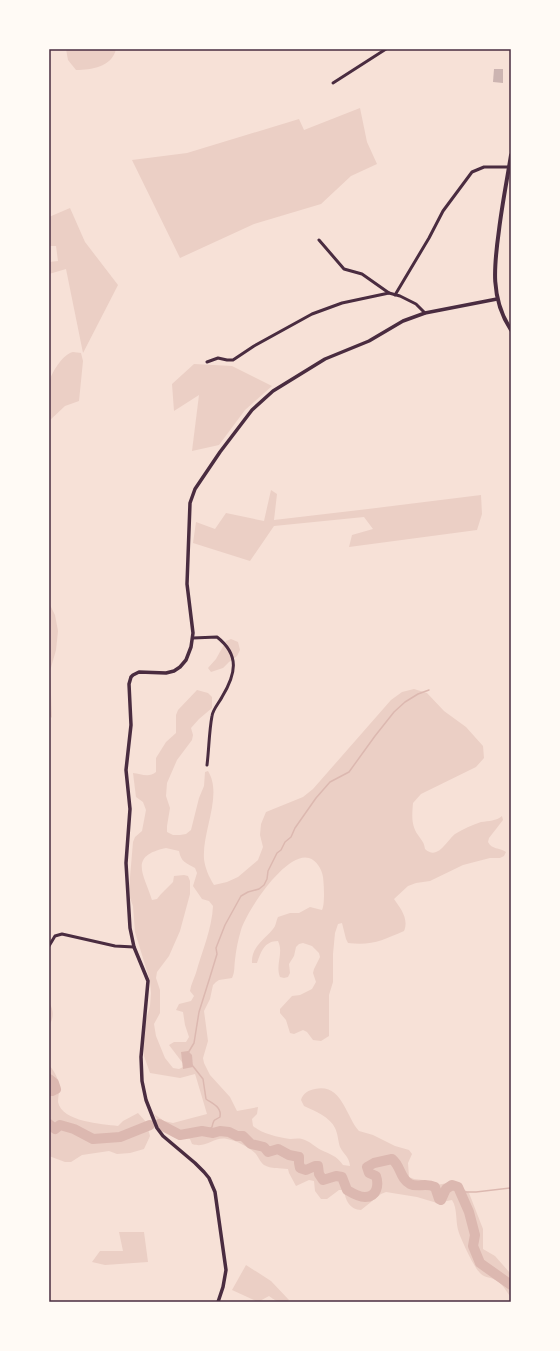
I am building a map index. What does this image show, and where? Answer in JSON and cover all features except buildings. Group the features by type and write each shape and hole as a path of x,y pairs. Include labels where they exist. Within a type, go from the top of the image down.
{"main road":[{"path":"511,155 494,264 497,299 505,321 511,330"}],"street":[{"path":"333,83 386,49"},
{"path":"395,294 429,238 443,211 472,172 484,167 509,167"},
{"path":"319,240 344,269 362,274 389,293"},
{"path":"207,362 214,358 233,360 254,346 312,314 342,303 389,293 395,294 416,304 425,313"},
{"path":"218,1302 223,1287 226,1270 215,1192 209,1178 204,1172 163,1136 157,1128 143,1091 141,1057 148,981 134,947 129,920 126,863 130,809 126,770 131,725 129,684 131,677 136,673 166,673 178,670 186,660 193,638 187,584 190,503 194,489 252,410 273,391 325,359 369,341 403,321 425,313 497,299"},
{"path":"193,638 218,637 226,643 233,659 233,676 212,714 207,765"},
{"path":"49,946 55,936 62,934 115,946 134,947"}],"shaded area":[{"path":"66,49 116,49 114,55 106,64 94,68 76,70 68,60"},
{"path":"360,108 367,142 377,164 351,176 321,204 254,224 180,258 132,160 187,153 299,119 304,130"},
{"path":"70,208 85,242 118,285 83,353 66,269 49,274 49,262 58,261 56,246 49,246 49,217"},
{"path":"73,352 81,353 83,361 79,401 65,406 49,421 48,392 50,379 55,369 65,356"},
{"path":"194,364 232,366 272,386 245,410 219,445 192,451 199,395 174,411 172,384"},
{"path":"271,490 277,494 274,520 481,495 482,514 477,530 349,547 352,535 373,529 364,517 274,526 250,561 193,543 196,522 215,529 226,513 264,521"},
{"path":"49,603 55,615 58,631 56,650 50,671 52,718 49,715"},
{"path":"231,639 238,642 240,650 237,656 223,668 211,672 208,668 216,659 226,641"},
{"path":"414,689 427,693 444,711 466,727 483,746 484,758 476,767 421,794 413,803 413,824 425,849 434,853 442,848 455,834 461,830 481,822 495,820 502,816 503,820 489,838 488,842 490,845 506,852 504,856 463,865 430,881 408,886 394,899 402,910 405,918 406,922 404,931 390,937 377,942 364,944 348,943 342,923 338,924 335,933 333,954 333,982 329,995 329,1036 321,1041 313,1040 307,1032 303,1030 294,1034 290,1033 286,1020 280,1013 280,1009 292,996 300,995 312,989 316,982 313,973 320,957 319,953 312,946 303,943 299,944 296,947 294,956 289,964 290,973 288,977 284,978 280,977 278,968 280,946 278,941 273,941 266,945 257,963 252,963 252,957 256,948 274,928 278,917 290,913 299,913 310,907 322,910 324,899 323,880 318,865 309,858 300,858 289,864 268,885 244,921 238,941 232,978 219,980 213,985 210,999 204,1011 208,1041 203,1058 210,1075 230,1097 237,1111 258,1107 257,1114 252,1119 253,1126 257,1129 270,1135 305,1140 336,1157 343,1165 350,1166 340,1147 337,1133 333,1124 322,1115 304,1106 301,1100 303,1095 308,1091 324,1089 331,1091 342,1102 354,1125 359,1131 373,1135 395,1146 409,1150 412,1154 408,1163 409,1177 436,1185 454,1182 469,1193 483,1229 483,1249 495,1256 510,1273 511,1297 499,1283 478,1271 465,1248 459,1233 455,1208 452,1200 437,1203 417,1197 386,1192 381,1194 361,1210 357,1210 349,1204 344,1190 339,1190 327,1199 321,1199 315,1191 314,1181 309,1180 296,1186 288,1169 273,1168 264,1165 256,1154 246,1146 238,1142 222,1139 202,1145 192,1144 190,1139 176,1138 164,1130 154,1114 164,1121 173,1123 207,1114 195,1074 180,1078 150,1073 144,1056 143,1043 145,1024 150,1006 150,981 135,932 133,906 129,889 133,842 135,837 142,831 146,810 143,802 136,797 133,773 151,775 156,772 156,758 166,742 176,733 176,715 178,710 197,690 208,693 212,697 212,708 191,728 193,735 192,740 177,760 167,783 166,796 170,808 167,832 173,835 180,835 186,834 191,830 199,798 204,786 205,772 208,771 212,781 213,802 204,848 204,859 210,879 214,885 227,882 238,877 258,860 263,847 260,835 261,824 266,812 303,797 313,789 391,700 402,692","holes":["166,848 179,851 183,860 195,868 197,873 193,886 202,899 209,901 213,906 209,932 190,988 190,991 194,996 191,1001 179,1004 176,1010 183,1012 189,1037 186,1042 174,1042 169,1045 185,1066 179,1069 173,1068 165,1058 156,1036 154,1024 160,1013 160,990 156,978 157,972 169,956 180,931 190,894 190,881 188,876 174,876 173,882 157,899 152,900 142,867 143,861 154,851"]},
{"path":"49,1002 53,1014 49,1026"},
{"path":"188,1051 192,1055 193,1067 183,1069 181,1052"},
{"path":"49,1065 59,1083 58,1102 61,1109 67,1114 84,1121 118,1126 123,1121 138,1113 146,1122 150,1136 144,1149 130,1153 117,1154 109,1151 82,1155 71,1162 65,1162 49,1156"},
{"path":"119,1232 144,1232 148,1262 105,1265 92,1262 100,1251 123,1251"},
{"path":"246,1265 271,1281 289,1300 281,1302 269,1296 258,1302 232,1290"}],"waterway":[{"path":"188,1053 194,1043 199,1012 217,954 216,948 225,925 241,896 259,889 264,885 267,879 268,871 277,853 281,850 285,842 291,837 295,828 316,798 330,782 349,772 394,712 405,702 418,694 429,690"},
{"path":"192,1065 203,1079 206,1099 220,1111 220,1117 215,1120 212,1127 206,1131"},
{"path":"49,1079 54,1083 56,1089 49,1091"},
{"path":"49,1124 55,1129 60,1125 74,1129 93,1139 120,1137 150,1125"},
{"path":"159,1124 180,1135 202,1131 213,1133 220,1131 229,1132 237,1136 243,1136 251,1144 264,1147 268,1152 278,1149 289,1155 299,1157 300,1168 306,1170 318,1166 319,1174 323,1180 336,1176 342,1177 347,1190 360,1196 365,1197 372,1195 375,1193 377,1187 376,1176 369,1173 367,1167 374,1163 392,1159 407,1182 413,1185 428,1185 435,1187 439,1199 441,1200 446,1189 452,1185 458,1187 469,1212 475,1235 473,1246 480,1263 511,1285"},
{"path":"461,1192 511,1188"}]}
